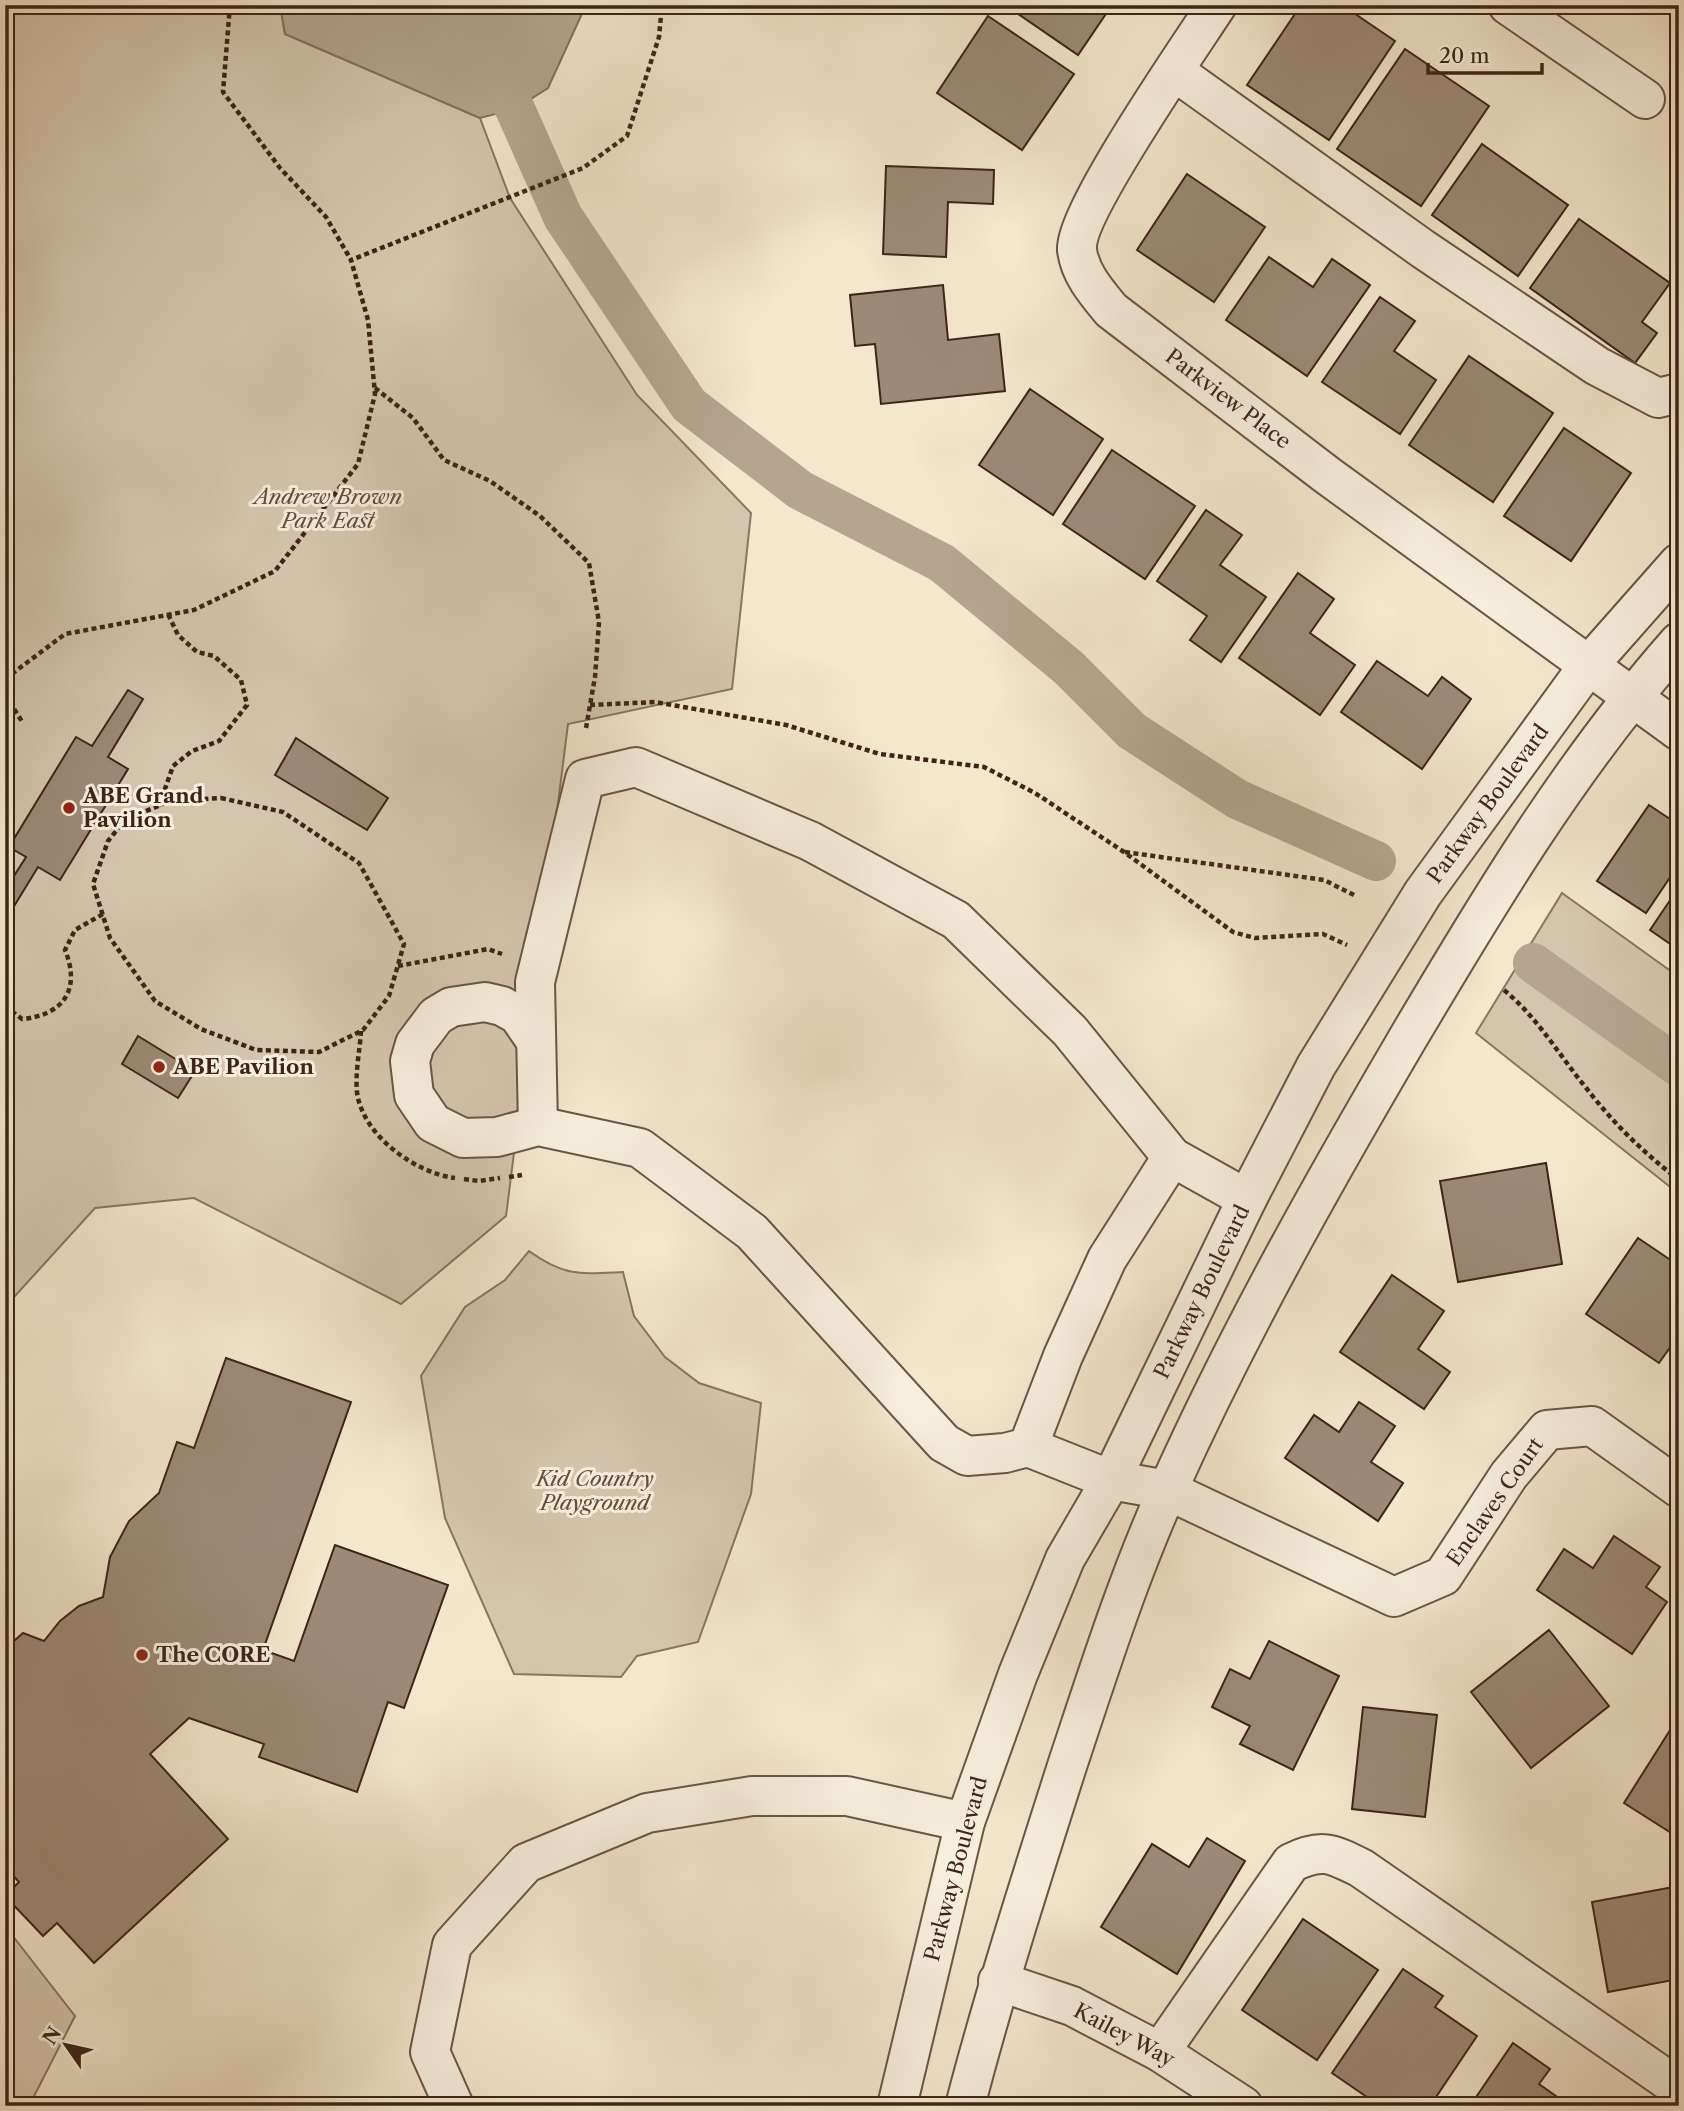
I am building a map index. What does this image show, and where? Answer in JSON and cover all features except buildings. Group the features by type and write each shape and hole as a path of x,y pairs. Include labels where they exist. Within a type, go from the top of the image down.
{"street":[{"name":"Parkview Place","path":"1217,5 1086,213 1077,249 1088,281 1111,310 1327,475 1679,731"},
{"path":"1508,5 1645,99"},
{"path":"1174,71 1423,249 1597,366 1658,398 1679,393"},
{"name":"Parkway Boulevard","path":"897,2106 965,1822 1018,1674 1065,1559 1111,1480 1247,1199 1316,1066 1399,930 1588,666 1679,564"},
{"path":"965,2106 998,1981 1100,1665 1167,1490 1299,1224 1506,874 1630,697 1679,642"},
{"path":"538,1126 535,982 585,779 636,767 810,841 956,920 1070,1031 1172,1157 1247,1199"},
{"path":"536,1041 518,1015 502,1006 485,1002 451,1007 436,1016 415,1044 410,1078 422,1110 447,1132 481,1139 538,1126 640,1148 752,1232 943,1443 967,1456 1005,1453 1028,1447 1107,1259 1172,1157"},
{"name":"Enclaves Court","path":"1028,1447 1111,1480 1167,1490 1394,1597 1443,1576 1509,1475 1546,1430 1592,1426 1679,1488"},
{"path":"454,2106 430,2052 452,1945 526,1863 647,1813 752,1796 847,1796 965,1822"},
{"path":"1160,2052 1291,1863 1313,1852 1340,1857 1361,1868 1679,2088"},
{"name":"Kailey Way","path":"998,1981 1072,2006 1160,2052 1243,2106"}],"path":[{"path":"5,679 65,634 194,610 275,571 358,464 375,387 368,320 351,260 326,217 279,168 223,92 230,5"},
{"path":"351,260 583,169 627,136 659,37 662,5"},
{"path":"375,387 413,418 444,460 490,481 540,516 589,563 599,622 586,728"},
{"path":"159,806 173,766 192,751 219,741 247,705 242,680 214,656 197,652 178,635 168,614"},
{"path":"5,695 23,723"},
{"path":"590,705 654,702 786,725 880,754 984,767 1035,793 1124,852 1233,932 1255,938 1323,934 1356,949"},
{"path":"221,798 283,812 359,863 404,944 389,996 360,1031 319,1052 256,1050 201,1029 155,1002 110,938 93,884 108,841 125,820 159,806 170,801 221,798"},
{"path":"1124,852 1324,880 1356,896"},
{"path":"5,1006 22,1019 44,1017 64,1003 73,970 65,950 75,930 103,914"},
{"path":"398,966 488,949 539,968"},
{"path":"1504,990 1528,1009 1587,1089 1637,1147 1679,1180"}],"green space":[{"name":"Andrew Brown Park East","path":"5,5 280,5 285,34 480,118 510,198 637,395 751,513 732,689 568,724 506,1216 401,1304 194,1198 95,1208 5,1307"},
{"path":"1562,893 1679,977 1679,1194 1476,1033"},
{"name":"Kid Country Playground","path":"529,1251 563,1270 623,1272 634,1316 665,1357 699,1383 761,1403 751,1494 698,1642 637,1656 621,1677 514,1674 445,1518 421,1376 465,1307 505,1280"},
{"path":"5,1926 75,2016 29,2106 5,2106"}],"shaded area":[{"path":"280,5 586,5 548,88 515,109 480,118 285,34"}],"waterway":[{"path":"454,5 515,109 563,217 689,405 800,490 942,563 1069,668 1132,731 1237,799 1376,861"},
{"path":"1533,963 1679,1067"}],"place":[{"name":"ABE Grand Pavilion","path":"69,808"},
{"name":"ABE Pavilion","path":"159,1067"},
{"name":"The CORE","path":"142,1655"}]}
